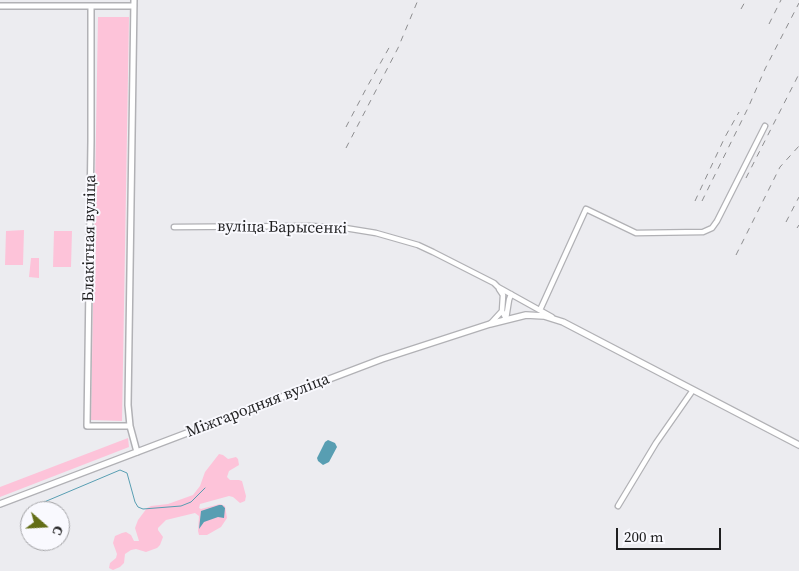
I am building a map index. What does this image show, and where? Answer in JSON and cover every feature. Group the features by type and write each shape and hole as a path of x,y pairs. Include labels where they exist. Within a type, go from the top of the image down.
{"main road":[{"name":"вуліца Барысенкі","path":"518,316 539,312 556,319 799,445"},
{"name":"Міжгародняя вуліца","path":"0,504 382,359 518,316"}],"street":[{"path":"0,6 91,7 134,3 128,406 130,426 138,452"},
{"name":"Блакітная вуліца","path":"91,7 87,426 130,426"},
{"path":"539,312 586,209 636,233 703,232 712,228 765,126"},
{"name":"вуліца Барысенкі","path":"174,227 311,226 358,230 392,237 418,245 494,283 498,288 539,312"},
{"path":"498,288 503,300 502,312 506,319"},
{"path":"503,300 511,294"},
{"path":"506,319 511,294"},
{"path":"490,324 502,312"},
{"path":"618,506 660,436 693,390"}],"shaded area":[{"path":"98,17 129,17 122,421 91,420"},
{"path":"24,230 23,265 5,265 6,231"},
{"path":"54,231 72,231 71,267 53,267"},
{"path":"31,258 39,258 39,278 29,277"},
{"path":"128,438 129,447 0,497 0,487"},
{"path":"219,454 228,459 236,457 238,459 239,465 229,471 227,477 230,480 242,481 246,496 245,501 240,503 229,496 200,504 199,508 201,509 220,504 225,506 227,518 221,527 207,535 199,535 199,516 195,513 166,520 158,528 163,537 157,548 146,552 136,549 131,550 125,554 124,563 120,567 113,570 109,568 110,563 116,558 117,554 113,543 115,536 126,532 131,535 134,541 139,541 135,528 138,520 147,508 168,504 193,495 200,486 205,472"}],"water":[{"path":"328,440 335,443 337,447 329,462 323,465 317,458 325,442"},
{"path":"219,505 225,508 224,518 218,517 204,522 199,529 201,511"}],"waterway":[{"path":"47,501 120,470 127,473 135,502 138,507 143,509 181,506 191,502 205,488"}],"railway":[{"path":"346,148 398,48 418,0"},
{"path":"741,9 746,0"},
{"path":"769,24 781,0"},
{"path":"702,201 799,3"},
{"path":"346,127 390,46"},
{"path":"746,178 799,74"},
{"path":"695,201 739,112"},
{"path":"736,255 780,167 799,146"},
{"path":"786,222 799,197"}]}
